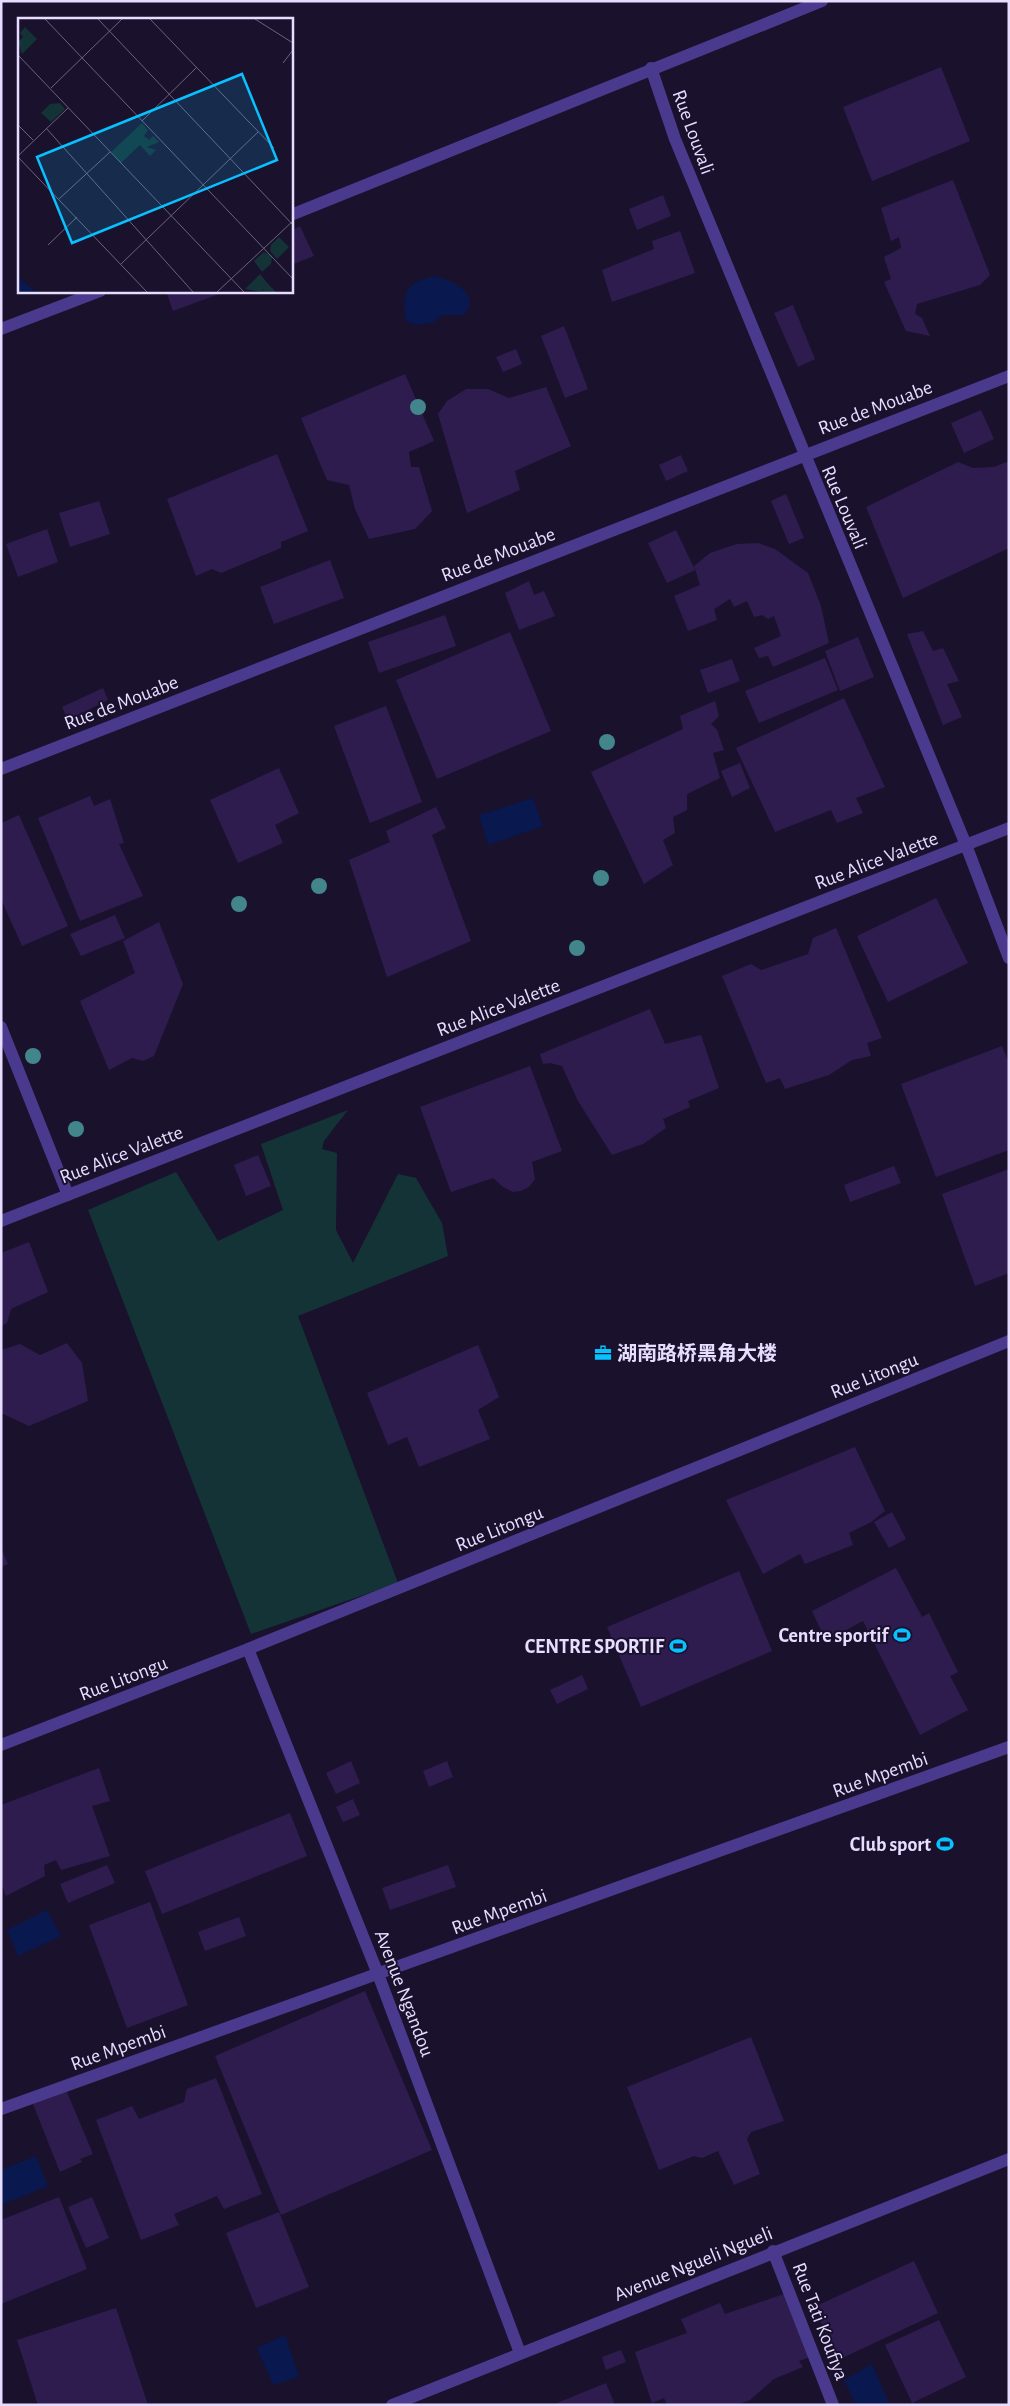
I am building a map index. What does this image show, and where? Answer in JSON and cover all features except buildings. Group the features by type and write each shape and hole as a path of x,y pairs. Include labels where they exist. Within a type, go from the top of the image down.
{"street":[{"path":"292,215 651,68 822,1"},
{"name":"Rue Louvali","path":"651,68 675,139 966,845 1009,958"},
{"path":"1,329 97,292"},
{"name":"Rue de Mouabe","path":"1,769 1009,376"},
{"name":"Rue Alice Valette","path":"1,1221 1009,828"},
{"path":"1,1027 68,1195"},
{"name":"Rue Litongu","path":"1,1745 248,1649 1009,1341"},
{"name":"Avenue Ngandou","path":"248,1649 378,1974 520,2353"},
{"name":"Rue Mpembi","path":"1,2109 1009,1747"},
{"name":"Avenue Ngueli Ngueli","path":"392,2405 773,2251 1009,2159"},
{"name":"Rue Tati Koufiya","path":"773,2251 833,2405"}],"green space":[{"path":"348,1110 324,1141 322,1149 337,1153 336,1230 353,1263 398,1174 416,1178 442,1223 448,1256 298,1316 398,1583 251,1634 88,1210 176,1172 218,1241 283,1210 261,1144"}],"shaded area":[{"path":"435,276 457,285 463,290 468,295 470,301 469,308 464,315 443,315 432,323 416,325 406,321 405,302 408,290 417,282"},
{"path":"533,798 543,826 488,845 479,815"},
{"path":"47,1910 61,1936 18,1956 7,1930"},
{"path":"36,2156 48,2186 1,2205 1,2170"},
{"path":"285,2335 299,2377 273,2385 257,2348"},
{"path":"872,2364 890,2405 856,2405 844,2380"}],"place":[{"name":"湖南路桥黑角大楼","path":"603,1353"},
{"name":"Centre sportif","path":"902,1635"},
{"name":"CENTRE SPORTIF","path":"678,1646"},
{"name":"Club sport","path":"945,1844"}]}
